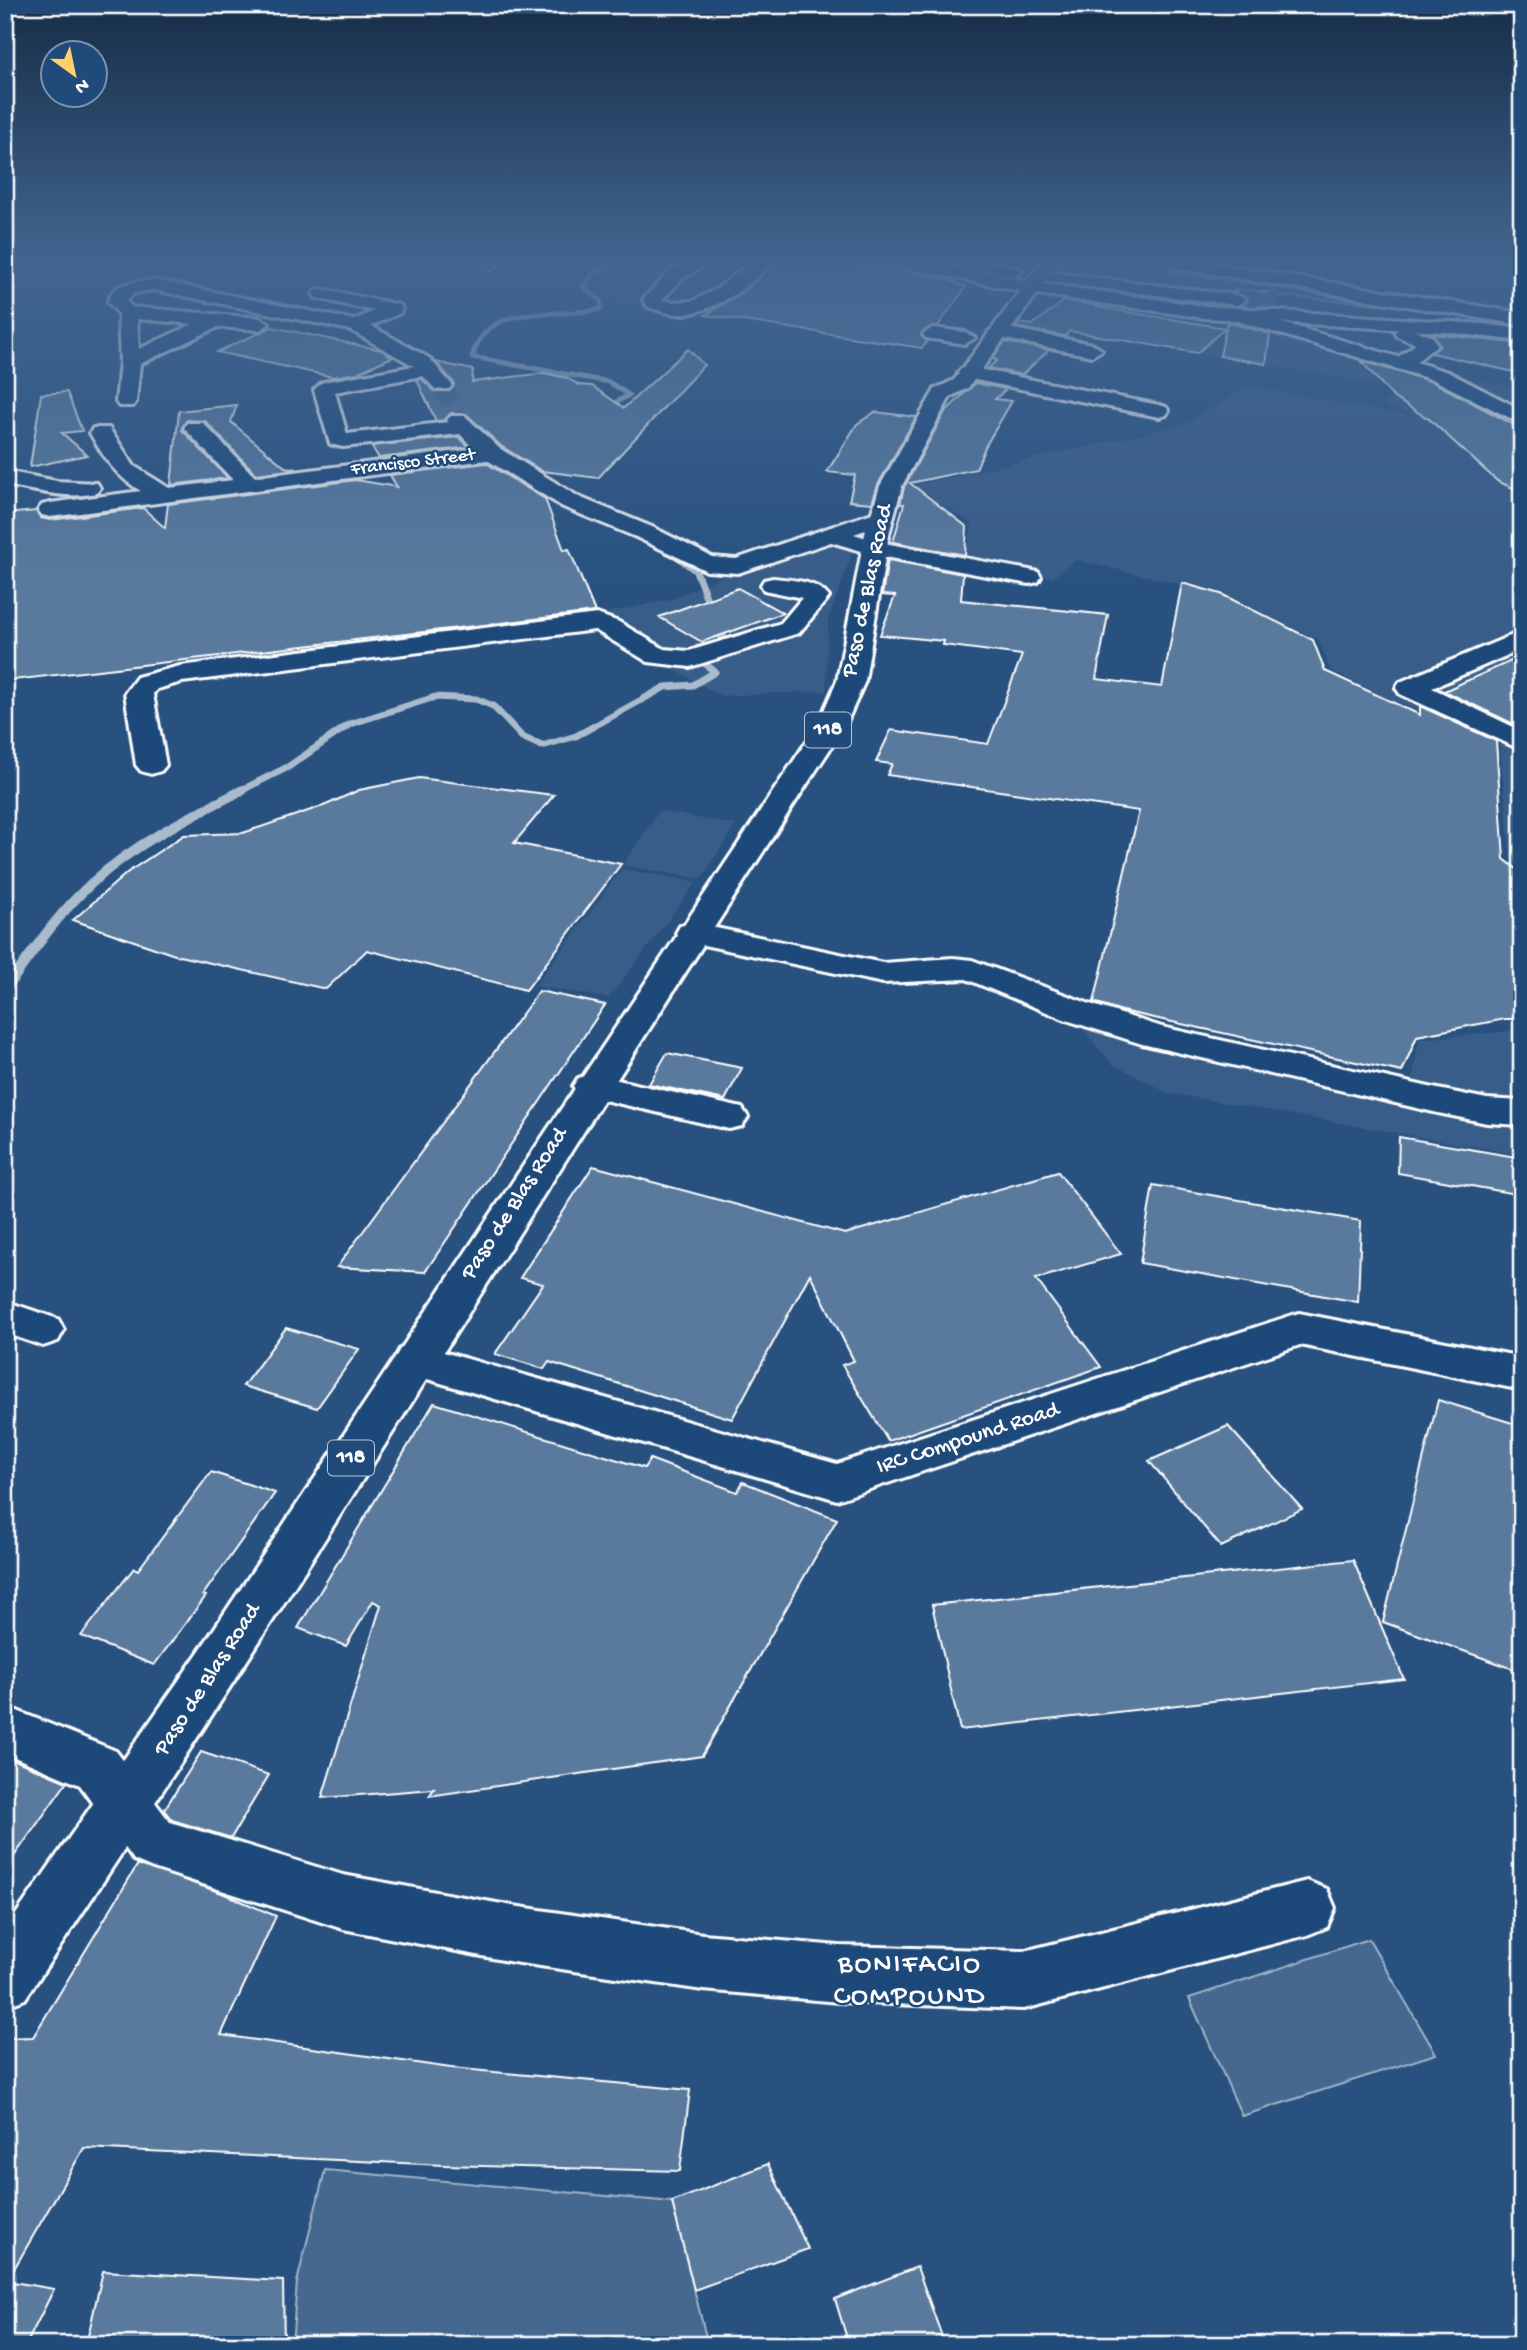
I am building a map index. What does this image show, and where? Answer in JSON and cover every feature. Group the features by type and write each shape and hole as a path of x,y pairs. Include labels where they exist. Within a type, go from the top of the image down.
{"main road":[{"path":"126,402 130,373"},
{"path":"430,373 435,377 328,387 324,390 338,439 344,441 461,423 491,453"},
{"name":"Paso de Blas Road","path":"942,393 938,384 944,373"},
{"path":"968,373 1160,411"},
{"name":"Paso de Blas Road","path":"5,1979 127,1805 591,1086 831,726 851,681 881,517 896,476 942,393 961,384 968,373"},
{"path":"1429,373 1459,384 1522,418"},
{"path":"195,428 250,484"},
{"path":"101,433 114,457 130,477 165,495"},
{"name":"Francisco Street","path":"50,510 491,453 570,502 644,532 707,564 724,567 738,566 881,517"},
{"path":"5,478 57,488 143,484"},
{"path":"830,534 875,548 1030,577"},
{"path":"151,765 139,693 147,683 180,674 597,622 657,656 691,659 790,628 816,597 811,592 797,588 773,585"},
{"path":"1522,639 1410,688 1522,742"},
{"path":"692,933 883,972 953,968 972,970 1078,1012 1154,1037 1438,1101 1488,1111 1522,1113"},
{"path":"591,1086 729,1117"},
{"path":"5,1316 43,1330"},
{"name":"IRC Compound Road","path":"415,1360 838,1482 1299,1329 1522,1374"},
{"path":"5,1729 98,1768 153,1842 343,1902 513,1934 744,1966 839,1974 1024,1980 1307,1908"}],"shaded area":[{"path":"1311,373 1455,373 1522,388 1522,866 1511,858 1499,740 1390,700 1330,670 1318,639 1197,588 1076,560 1052,578 965,554 973,524 911,486 1186,424 1248,386 1418,417 1382,406 1391,397 1383,385"},
{"path":"861,529 828,620 826,691 721,696 598,628 619,623 607,613 672,599 739,568"},
{"path":"659,811 736,825 701,879 623,865"},
{"path":"622,869 697,882 609,998 535,986"},
{"path":"1076,1007 1412,1082 1419,1039 1522,1030 1522,1155 1168,1093 1112,1064 1072,1017"},
{"path":"1369,1939 1436,2054 1242,2116 1189,1998"},
{"path":"325,2170 672,2202 708,2345 292,2345 297,2282"}],"building":[{"path":"313,373 358,373 357,373 333,377"},
{"path":"445,373 473,373 472,382 544,373 567,378 579,385 592,386 624,408 662,373 697,373 598,478 542,471 501,446 465,413 451,413 444,420 436,421 417,380 422,379 435,392 451,391 454,383"},
{"path":"1371,373 1401,373 1433,382 1522,429 1522,492 1497,481 1429,419 1394,398"},
{"path":"975,383 1006,389 995,399 1012,401 985,447 976,469 910,483 967,527 965,555 893,542 904,504 900,504 904,487 945,412"},
{"path":"67,392 82,431 62,433 87,455 30,467 41,394"},
{"path":"237,405 231,422 285,467 297,469 256,474 205,421 187,420 182,430 228,478 171,485 179,411"},
{"path":"875,412 916,417 878,485 872,503 849,501 855,475 827,472 857,424"},
{"path":"459,437 469,447 379,458 371,446"},
{"path":"486,463 545,499 564,550 569,549 595,612 5,681 5,514 36,511 41,518 50,520 143,508 165,528 168,504 356,480 397,487 390,475"},
{"path":"888,560 963,574 961,600 1108,615 1096,679 1162,687 1182,583 1221,594 1313,640 1325,671 1420,715 1420,706 1496,741 1504,859 1522,873 1522,1019 1505,1019 1417,1036 1402,1072 1122,1011 1094,1002 1139,811 887,775 892,764 876,762 891,730 988,744 1022,655 943,645 944,641 880,635 895,596 882,595"},
{"path":"738,588 783,613 702,642 659,617"},
{"path":"1522,656 1520,727 1444,691"},
{"path":"419,778 554,795 514,843 621,864 526,990 367,950 326,989 175,955 73,920 128,872 184,835 243,833 326,805 359,790"},
{"path":"539,991 605,1005 425,1272 337,1267"},
{"path":"667,1053 742,1068 725,1100 649,1084"},
{"path":"1399,1137 1522,1158 1522,1195 1398,1173"},
{"path":"593,1166 845,1234 1058,1172 1121,1254 1036,1279 1101,1367 888,1441 842,1365 854,1361 810,1274 732,1419 549,1362 544,1369 495,1354 543,1284 520,1278"},
{"path":"1153,1185 1361,1221 1358,1302 1140,1263"},
{"path":"286,1328 359,1349 317,1408 243,1386"},
{"path":"1438,1400 1522,1426 1522,1672 1383,1622"},
{"path":"434,1403 644,1468 650,1459 737,1492 743,1482 837,1519 702,1756 429,1796 434,1789 322,1798 381,1605 373,1601 346,1646 298,1628"},
{"path":"1228,1426 1302,1509 1221,1547 1149,1461"},
{"path":"211,1472 275,1493 203,1595 206,1596 154,1665 81,1636 134,1568 138,1570"},
{"path":"1353,1560 1404,1679 960,1730 932,1605"},
{"path":"201,1752 269,1775 231,1838 172,1820 164,1810"},
{"path":"5,1756 67,1782 5,1869"},
{"path":"138,1864 222,1893 276,1916 221,2035 451,2068 690,2090 680,2171 444,2165 84,2148 7,2281 54,2289 26,2345 5,2345 5,2038 33,2037"},
{"path":"768,2164 808,2249 694,2290 672,2202"},
{"path":"917,2267 945,2345 849,2345 835,2299"},
{"path":"103,2271 283,2281 284,2345 86,2345"}],"waterway":[{"path":"558,373 609,382 629,395 604,409"},
{"path":"669,550 696,571 708,602 726,629 719,643 698,648"},
{"path":"240,791 288,767 350,724 435,697 476,699 493,706 522,737 542,746 576,736 665,687 693,685 715,672 703,662"},
{"path":"5,990 46,934 93,882 128,854 165,831 243,790"}],"tunnel":[{"path":"442,385 458,420"}],"district":[{"name":"BONIFACIO COMPOUND","path":"910,1981"}]}
